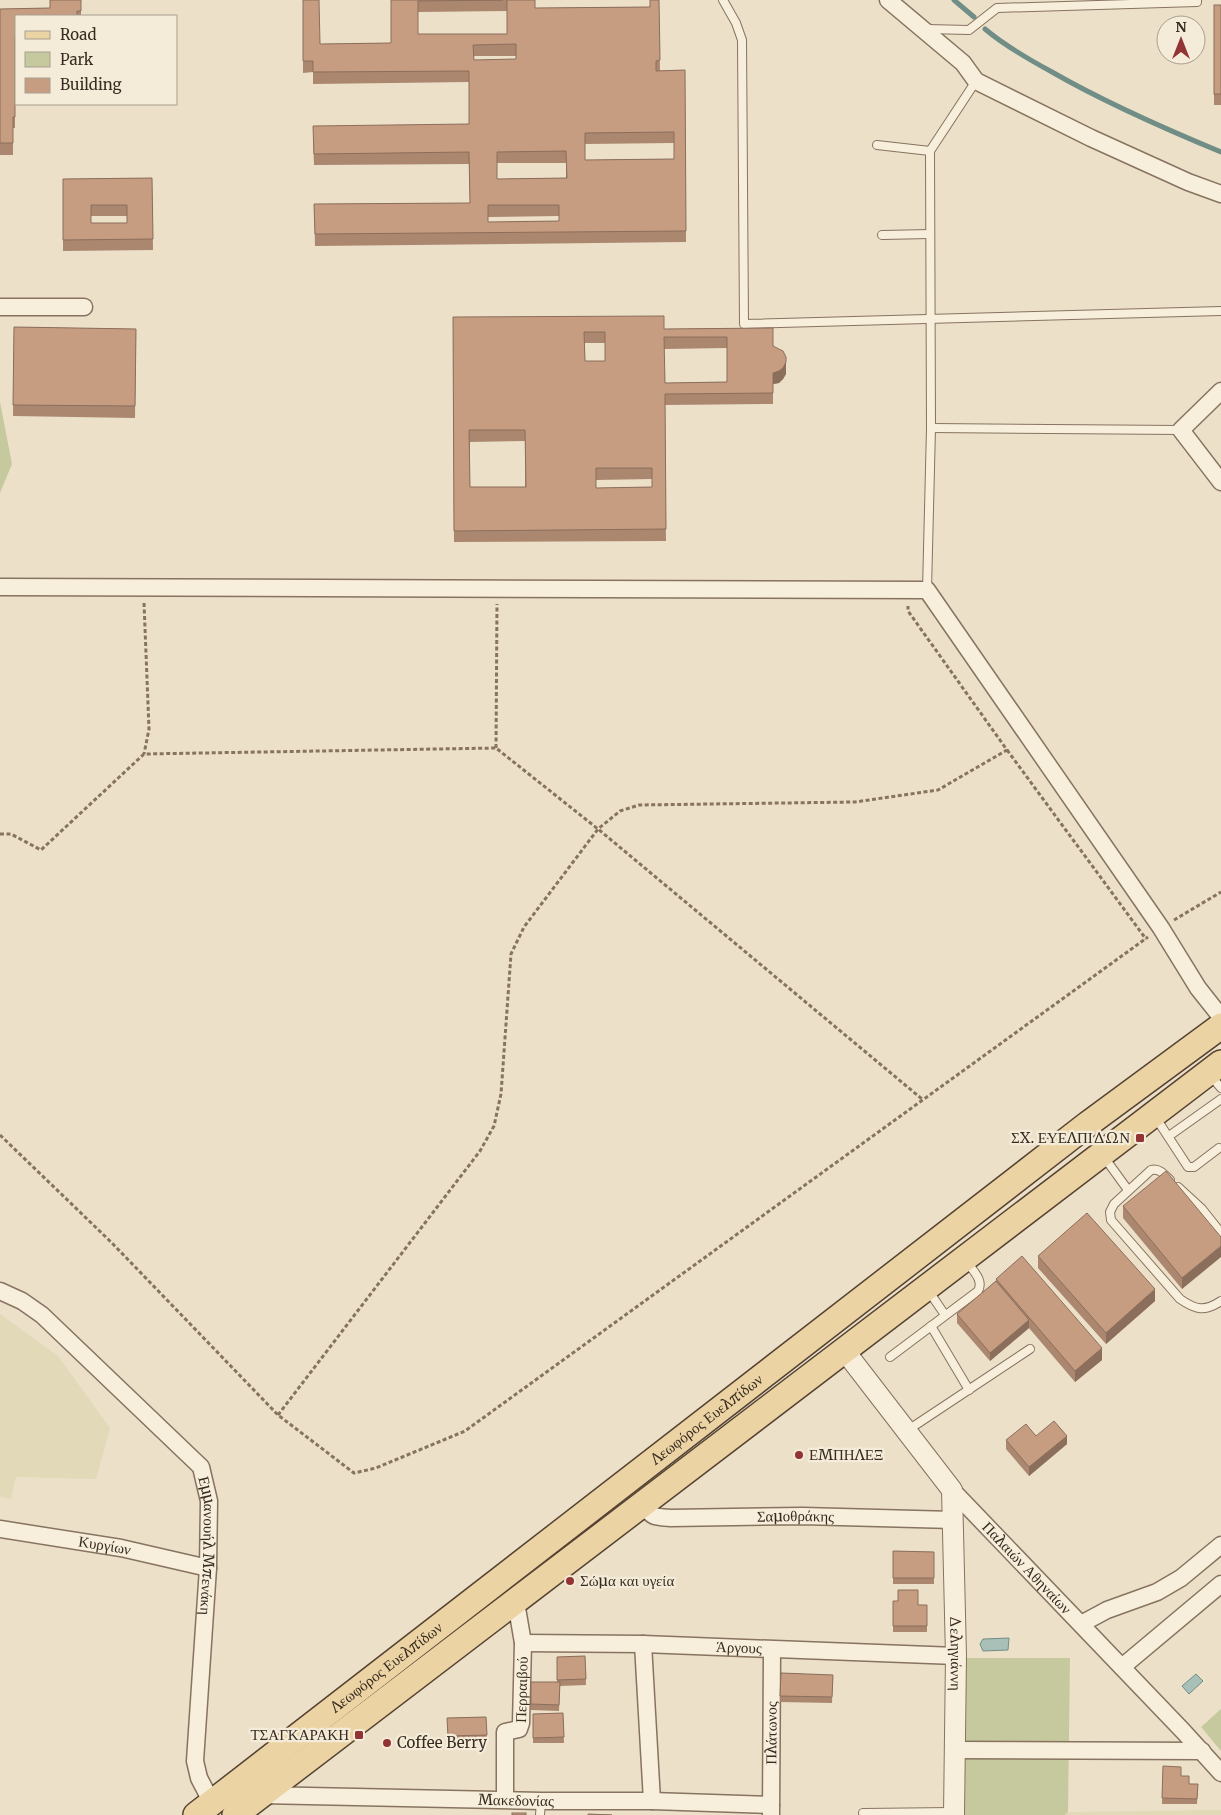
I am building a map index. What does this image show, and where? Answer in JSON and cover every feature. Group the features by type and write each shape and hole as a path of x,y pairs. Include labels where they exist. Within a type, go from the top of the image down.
{"main road":[{"name":"Λεωφόρος Ευελπίδων","path":"204,1809 1080,1130 1221,1026"},
{"name":"Λεωφόρος Ευελπίδων","path":"235,1815 1154,1114 1217,1075"}],"street":[{"path":"888,0 925,29 963,63 976,81 1091,138 1188,182 1221,194"},
{"path":"0,307 84,307"},
{"path":"1221,392 1181,430 1221,482"},
{"path":"0,587 927,590 1161,928 1198,988 1221,1016"},
{"name":"Εμμανουήλ Μπενάκη","path":"0,1291 22,1301 42,1315 201,1467 209,1501 208,1568 195,1762 204,1809"},
{"name":"Παλαιών Αθηναίων","path":"844,1350 952,1490 1221,1773"},
{"name":"Δεληγιάννη","path":"952,1490 956,1656 954,1814"},
{"name":"Σαμοθράκης","path":"643,1504 649,1514 655,1517 671,1518 803,1516 953,1520"},
{"name":"Κυργίων","path":"0,1529 121,1548 208,1568"},
{"path":"1081,1624 1108,1610 1156,1592 1181,1578 1221,1545"},
{"path":"1122,1667 1221,1584"},
{"name":"Περραιβού","path":"505,1799 505,1732 519,1729 521,1723 523,1643 517,1608 518,1599"},
{"name":"Άργους","path":"523,1643 643,1644 956,1656"},
{"path":"643,1644 652,1801"},
{"name":"Πλάτωνος","path":"771,1810 772,1650"},
{"path":"955,1750 1202,1751"},
{"name":"Μακεδονίας","path":"261,1795 505,1799 540,1808 652,1801 771,1810"}],"lane":[{"path":"723,0 736,23 742,40 744,324 1221,312"},
{"path":"925,29 969,30 996,8 1197,2 1197,0"},
{"path":"927,590 931,428 929,320 930,151 976,81"},
{"path":"878,145 930,151"},
{"path":"882,235 930,234"},
{"path":"931,428 1181,430"},
{"path":"1169,1136 1221,1099"},
{"path":"1154,1114 1188,1167 1194,1167 1219,1148"},
{"path":"1102,1154 1128,1190"},
{"path":"1221,1232 1202,1209 1161,1171 1156,1169 1151,1170 1128,1190 1114,1204 1110,1212 1111,1220 1180,1299 1193,1307 1210,1308 1221,1301"},
{"path":"890,1357 978,1291 981,1286 980,1281 964,1259"},
{"path":"927,1287 946,1315"},
{"path":"931,1326 969,1390"},
{"path":"906,1432 1030,1348"},
{"path":"863,1813 954,1814"}],"path":[{"path":"0,834 11,834 41,850 144,754 149,729 143,588"},
{"path":"496,748 497,589"},
{"path":"907,590 908,611 1007,750 1146,939"},
{"path":"144,754 496,748 598,829 922,1100"},
{"path":"278,1415 480,1151 494,1126 500,1094 511,954 524,927 598,829 620,811 639,805 855,802 938,790 1007,750"},
{"path":"0,1135 112,1243 278,1415 354,1473 376,1468 465,1431 1161,928 1221,892"}],"shaded area":[{"path":"0,1314 58,1356 110,1428 96,1479 16,1477 11,1499 0,1497"},
{"path":"1221,1810 1221,1815 1065,1815 1068,1812"}],"green space":[{"path":"0,402 12,464 0,493"},
{"path":"964,1658 1070,1658 1068,1812 1065,1815 963,1815"},
{"path":"1221,1709 1221,1751 1201,1727"}],"water":[{"path":"1009,1638 1008,1650 983,1651 980,1644 983,1639"},
{"path":"1196,1674 1203,1681 1189,1694 1182,1686"}],"building":[{"path":"50,0 81,0 81,11 77,11 77,15 15,15 15,117 13,117 13,143 0,143 0,9 50,8"},
{"path":"303,0 319,0 320,44 391,43 391,0 503,0 418,1 418,34 507,34 507,0 535,0 535,8 650,7 650,0 659,0 660,60 656,61 656,71 685,70 686,231 315,234 314,204 470,203 469,152 314,154 313,126 469,124 469,71 313,72 313,61 303,61","holes":["516,44 516,59 474,60 473,45","674,132 674,159 585,160 585,133","566,151 567,178 497,179 497,152","488,205 559,205 559,221 488,222"]},
{"path":"1214,5 1221,5 1221,94 1214,94"},
{"path":"152,178 153,239 63,240 63,179","holes":["91,205 127,205 127,223 91,223"]},
{"path":"664,316 664,329 773,328 773,346 783,351 786,362 783,368 773,373 773,393 665,394 666,529 454,531 453,317","holes":["584,332 605,332 605,361 585,361","664,337 727,337 727,382 665,383","469,430 525,430 526,487 470,487","596,468 652,468 652,487 596,488"]},
{"path":"14,327 136,329 135,406 13,405"},
{"path":"1166,1171 1221,1237 1221,1246 1182,1278 1123,1206"},
{"path":"1087,1213 1155,1289 1106,1333 1038,1256"},
{"path":"1022,1256 1102,1348 1075,1371 996,1279"},
{"path":"996,1281 1029,1320 990,1353 957,1314"},
{"path":"1054,1421 1067,1436 1029,1467 1006,1440 1026,1424 1036,1436"},
{"path":"893,1551 934,1552 934,1578 893,1578"},
{"path":"898,1590 918,1590 918,1605 927,1605 927,1626 893,1626 893,1601 898,1601"},
{"path":"585,1656 586,1679 557,1680 557,1657"},
{"path":"781,1673 833,1675 832,1697 780,1696"},
{"path":"531,1682 560,1682 559,1705 531,1704"},
{"path":"563,1713 564,1737 533,1738 533,1714"},
{"path":"486,1717 487,1735 448,1736 447,1718"},
{"path":"1163,1766 1181,1767 1181,1776 1189,1776 1189,1784 1198,1784 1197,1799 1162,1798"},
{"path":"512,1813 526,1813 526,1815 512,1815"}],"waterway":[{"path":"954,0 974,17"},
{"path":"985,29 1026,57 1114,105 1221,152"}],"place":[{"name":"ΣΧ. ΕΥΕΛΠΙΔΩΝ","path":"1140,1138"},
{"name":"ΕΜΠΗΛΕΞ","path":"799,1455"},
{"name":"Σώμα και υγεία","path":"570,1581"},
{"name":"ΤΣΑΓΚΑΡΑΚΗ","path":"359,1735"},
{"name":"Coffee Berry","path":"387,1743"}]}
